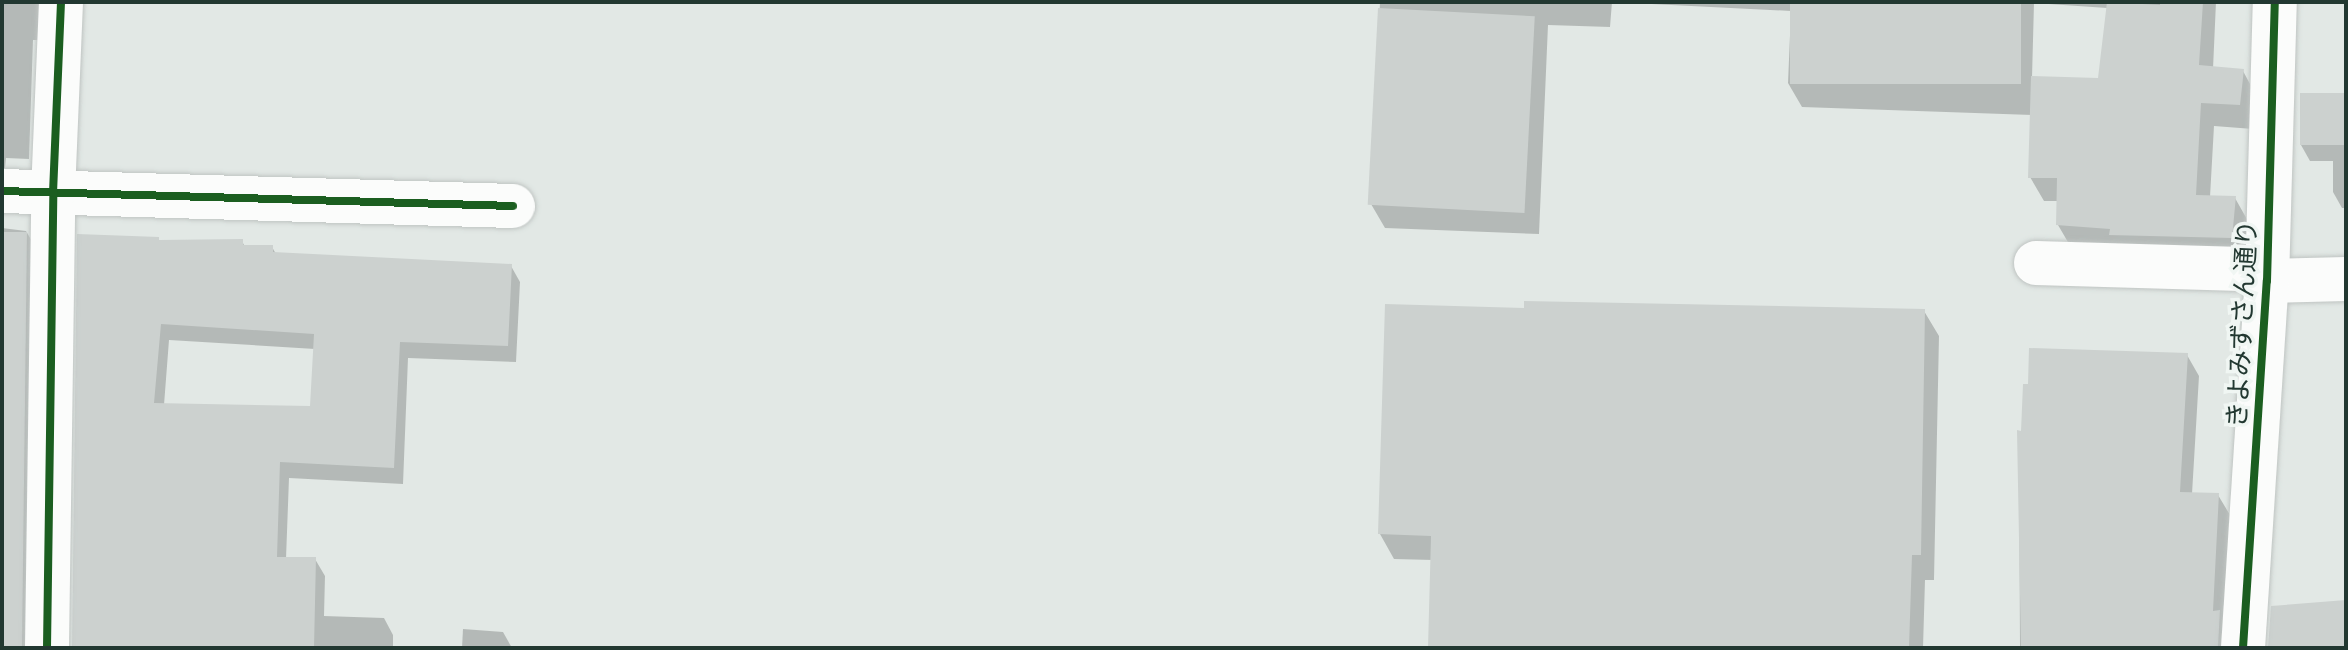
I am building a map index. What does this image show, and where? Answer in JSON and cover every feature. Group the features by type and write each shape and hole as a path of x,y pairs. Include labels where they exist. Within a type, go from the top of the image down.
{"street":[{"path":"47,648 53,193 61,2"},
{"name":"きよみずさん通り","path":"2243,648 2267,276 2275,2"},
{"path":"2,191 513,206"},
{"path":"2036,263 2346,279"}],"building":[{"path":"1790,2 2021,2 2021,84 1790,84"},
{"path":"2107,2 2160,5 2160,2 2203,2 2199,65 2244,69 2240,105 2201,103 2196,195 2236,196 2232,238 2109,235 2110,229 2056,225 2057,178 2028,178 2031,76 2098,78"},
{"path":"1378,8 1535,16 1524,213 1368,205"},
{"path":"2300,93 2346,93 2346,145 2300,145"},
{"path":"2,232 27,232 22,648 2,648"},
{"path":"77,234 159,237 159,240 243,239 243,245 273,245 273,252 512,264 508,346 400,342 394,468 280,462 277,557 316,557 314,648 72,648","holes":["161,324 314,334 310,406 154,403"]},
{"path":"1524,301 1925,309 1921,555 1912,555 1909,648 1428,648 1431,536 1378,534 1385,304 1524,308"},
{"path":"2029,348 2188,353 2180,492 2219,493 2213,611 2220,610 2218,648 2021,648 2017,430 2021,431 2023,384 2028,384"},
{"path":"2346,600 2346,648 2268,648 2271,606"}],"cycle path":[{"path":"47,648 53,193 61,2"},
{"path":"2243,648 2267,281 2275,2"},
{"path":"2,191 513,206"}]}
